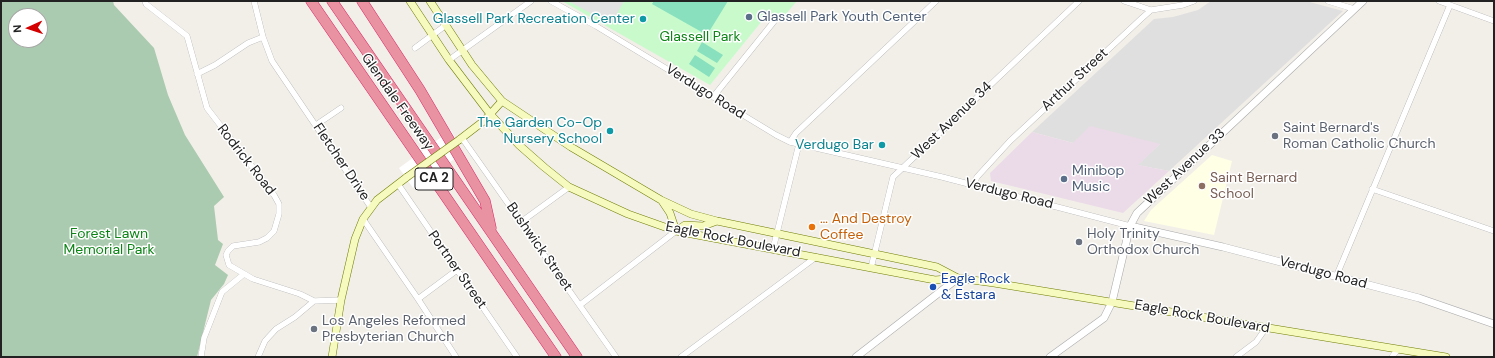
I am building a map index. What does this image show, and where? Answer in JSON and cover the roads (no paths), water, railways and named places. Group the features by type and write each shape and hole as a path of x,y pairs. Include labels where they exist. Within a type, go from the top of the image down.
{"highway":[{"name":"Glendale Freeway","path":"311,1 556,357"},
{"name":"Glendale Freeway","path":"332,1 577,357"},
{"path":"362,1 420,90 485,200 491,232"}],"main road":[{"name":"Eagle Rock Boulevard","path":"410,1 449,60 490,114 519,145 569,187 628,214 676,231 935,280 958,278 1446,357"},
{"name":"Eagle Rock Boulevard","path":"430,1 463,51 502,101 571,147 662,200 691,214 717,221 777,235 937,267 958,278"},
{"path":"370,206 460,139 490,114 502,101"},
{"path":"662,200 670,214 676,231 685,224 703,226 717,221"},
{"name":"Fletcher Drive","path":"332,357 341,300 355,239 362,219 370,206"}],"street":[{"name":"Rodrick Road","path":"145,1 146,4 186,36 207,108 274,195 279,204 277,225 267,238 259,242 234,246 226,255 229,265 244,274 314,301"},
{"name":"Fletcher Drive","path":"254,1 263,37 272,61 370,206"},
{"path":"449,60 531,1"},
{"name":"Verdugo Road","path":"551,1 790,142 972,185 1130,226 1223,247 1419,298 1494,324"},
{"path":"790,142 796,133 936,1"},
{"name":"West Avenue 34","path":"871,268 893,177 1079,1"},
{"path":"1124,1 1151,10 1183,6 1194,1"},
{"path":"1328,1 1354,9"},
{"name":"West Avenue 33","path":"1050,357 1104,318 1112,302 1130,226 1137,212 1363,1"},
{"path":"1439,1 1494,21"},
{"path":"1336,277 1450,6"},
{"name":"Arthur Street","path":"972,185 977,177 1010,142 1151,10"},
{"path":"712,97 776,19"},
{"path":"414,48 446,25"},
{"path":"197,74 215,65 248,43 263,37"},
{"path":"316,125 341,108"},
{"name":"Bushwick Street","path":"460,139 521,222 616,357"},
{"path":"773,249 799,144"},
{"name":"Portner Street","path":"398,184 514,356"},
{"path":"521,222 569,187"},
{"path":"1372,189 1494,231"},
{"path":"362,219 418,299 456,357"},
{"path":"580,305 676,231"},
{"path":"681,357 816,257"},
{"path":"418,299 457,270"},
{"path":"201,357 204,338 222,292 244,274"},
{"path":"856,357 958,278"},
{"path":"258,357 265,341 276,330 295,318 314,301 341,300"},
{"path":"1236,357 1256,342 1266,328"},
{"path":"1392,357 1398,349"}],"place":[{"name":"Glassell Park Youth Center","path":"749,17"},
{"name":"Glassell Park Recreation Center","path":"643,19"},
{"name":"The Garden Co-Op Nursery School","path":"610,131"},
{"name":"Saint Bernard's Roman Catholic Church","path":"1275,136"},
{"name":"Verdugo Bar","path":"882,145"},
{"name":"Minibop Music","path":"1064,179"},
{"name":"Saint Bernard School","path":"1202,186"},
{"name":"… And Destroy Coffee","path":"812,227"},
{"name":"Holy Trinity Orthodox Church","path":"1079,242"},
{"name":"Eagle Rock & Estara","path":"933,287"},
{"name":"Los Angeles Reformed Presbyterian Church","path":"314,329"}],"park label":[{"name":"Glassell Park","path":"700,37"},
{"name":"Forest Lawn Memorial Park","path":"109,242"}]}
